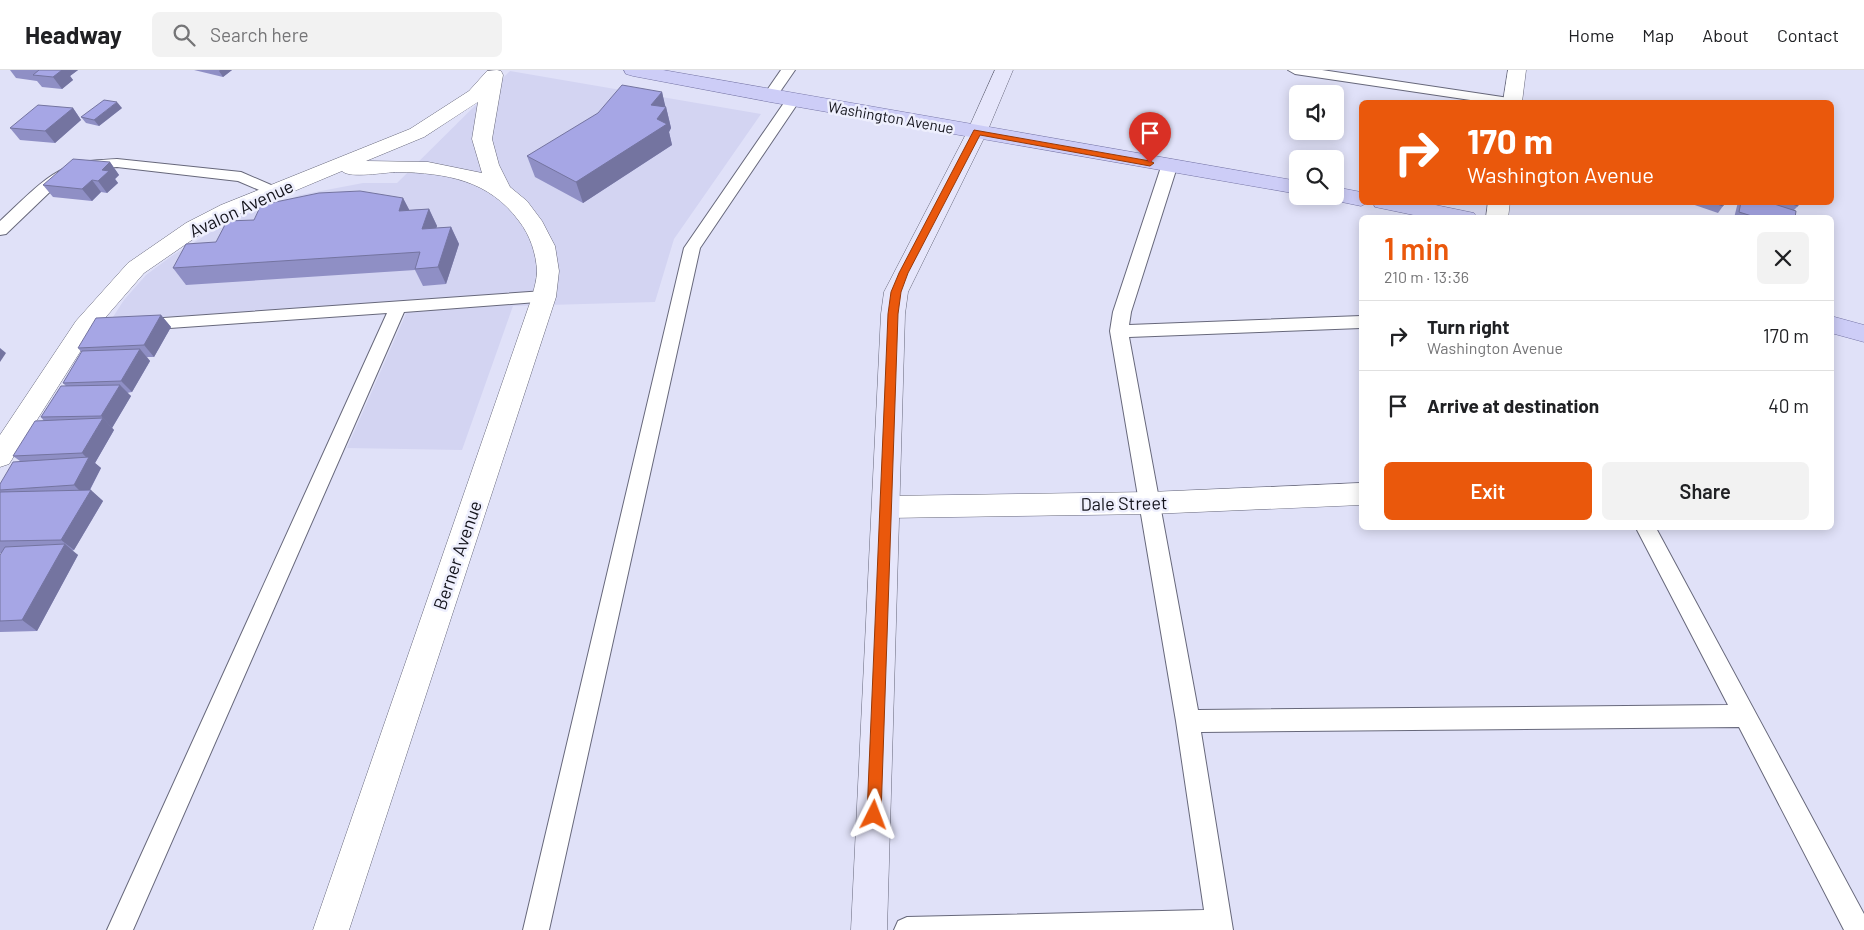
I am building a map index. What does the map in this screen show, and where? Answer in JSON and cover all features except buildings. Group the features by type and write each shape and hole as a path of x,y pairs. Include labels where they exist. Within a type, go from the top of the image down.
{"main road":[{"name":"Washington Avenue","path":"633,70 770,96 1289,186"},
{"path":"1344,196 1359,199"},
{"path":"1399,205 1450,215"},
{"path":"1834,325 1864,334"}],"street":[{"path":"869,930 893,314 896,292 977,132 1004,70"},
{"path":"1511,100 1517,70"},
{"name":"Berner Avenue","path":"496,74 482,138 490,165 501,190"},
{"name":"Avalon Avenue","path":"0,457 136,268 164,248 212,219 273,191 377,151 417,133 453,112 476,94 496,74"},
{"path":"418,167 486,151"},
{"name":"Berner Avenue","path":"313,175 384,166 445,170 475,177 501,190 518,206 534,226 544,246 548,271 544,297 331,930"},
{"name":"Dale Street","path":"886,508 1150,503 1359,494"}],"lane":[{"path":"770,96 788,70"},
{"path":"1295,70 1498,100"},
{"path":"536,930 692,248 793,100"},
{"path":"0,230 51,183 73,170 92,165 117,163 241,178 273,191"},
{"path":"907,930 1220,926 1188,721 1119,331 1122,312 1169,166"},
{"path":"123,325 544,297"},
{"path":"120,930 398,307"},
{"path":"1119,331 1359,322"},
{"path":"1647,530 1858,930"},
{"path":"1188,721 1745,716"}],"shaded area":[{"path":"510,71 761,114 674,239 655,302 513,306 462,450 347,448 411,302 111,320 124,300 146,275 173,255 231,220 300,195 363,183 397,183"}],"route":[{"path":"874,815 893,314 896,292 904,273 977,132 1150,163"}]}
